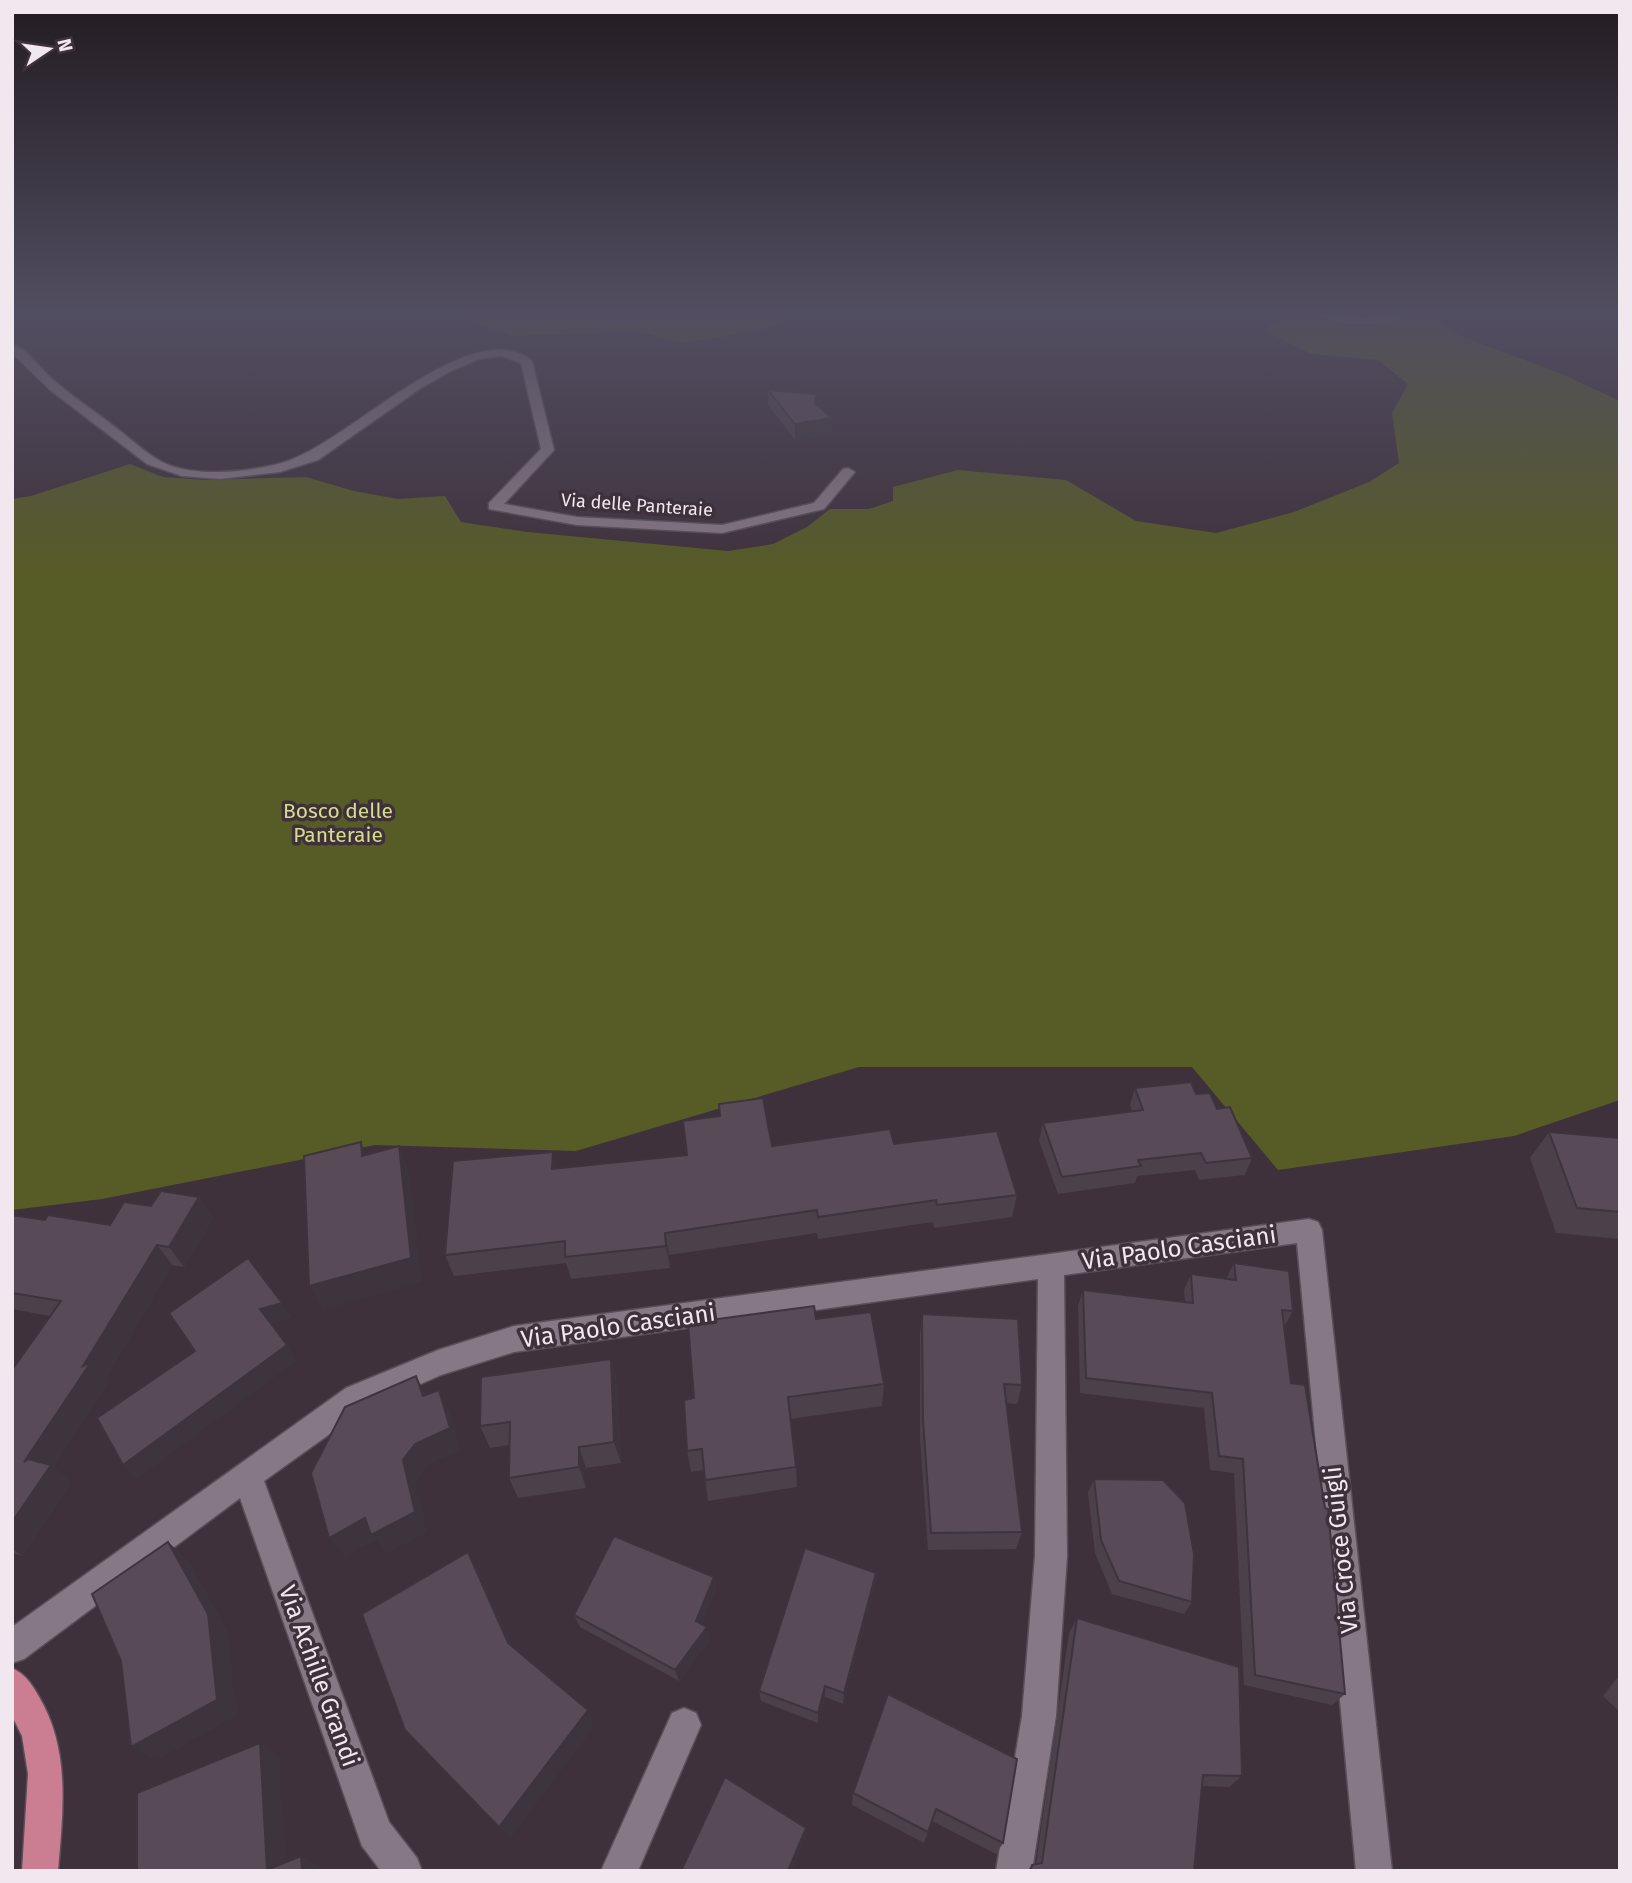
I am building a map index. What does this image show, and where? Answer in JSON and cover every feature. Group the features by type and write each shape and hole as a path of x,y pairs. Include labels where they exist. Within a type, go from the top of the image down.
{"main road":[{"path":"12,1685 33,1719 41,1746 46,1790 40,1871"}],"street":[{"name":"Via delle Panteraie","path":"73,402 128,445 165,467 189,472 265,471 313,457 393,402"},
{"name":"Via delle Panteraie","path":"536,402 548,450 494,506 577,521 722,528 819,506 848,472"},
{"name":"Via Paolo Casciani","path":"12,1647 356,1398 438,1363 514,1339 1309,1230"},
{"name":"Via Croce Guigli","path":"1309,1230 1374,1871"},
{"path":"1014,1871 1039,1716 1051,1556 1051,1266"},
{"name":"Via Achille Grandi","path":"247,1475 375,1833 404,1871"},
{"path":"619,1871 684,1726"}],"green space":[{"name":"Bosco delle Panteraie","path":"1398,402 1620,402 1620,1100 1514,1136 1278,1170 1192,1067 859,1067 576,1151 375,1145 102,1199 12,1210 12,499 31,496 130,464 163,477 204,480 306,477 354,491 398,499 445,496 461,522 527,532 728,551 773,544 807,527 830,509 869,509 893,501 893,487 958,470 1066,480 1136,521 1216,533 1294,512 1369,482 1399,463 1392,413"}],"building":[{"path":"777,402 815,402 832,418 795,424"},
{"path":"1191,1082 1196,1094 1210,1093 1217,1109 1230,1107 1252,1158 1206,1163 1201,1153 1138,1160 1141,1166 1062,1177 1043,1123 1143,1110 1135,1088"},
{"path":"763,1098 772,1146 890,1129 894,1144 997,1131 1017,1195 937,1205 936,1200 818,1217 817,1210 665,1233 666,1246 565,1257 565,1241 445,1255 453,1161 553,1152 552,1169 687,1155 683,1121 720,1116 719,1104"},
{"path":"1549,1132 1620,1138 1620,1212 1577,1208"},
{"path":"361,1142 362,1156 399,1146 411,1258 309,1286 304,1156"},
{"path":"161,1191 199,1197 169,1247 157,1245 83,1366 91,1362 24,1462 28,1459 51,1465 12,1522 12,1370 61,1301 12,1293 12,1215 45,1220 48,1215 110,1225 124,1202 151,1206"},
{"path":"248,1258 282,1303 260,1309 287,1345 123,1465 97,1418 195,1351 169,1313"},
{"path":"1234,1263 1289,1271 1293,1311 1282,1310 1291,1383 1305,1385 1325,1508 1328,1509 1345,1694 1255,1675 1243,1459 1219,1456 1212,1393 1086,1378 1083,1290 1193,1303 1191,1274 1236,1280"},
{"path":"814,1306 816,1319 871,1312 884,1384 788,1397 796,1467 705,1480 702,1449 687,1451 684,1400 694,1398 688,1323"},
{"path":"922,1314 1018,1319 1022,1385 1004,1384 1022,1532 931,1533 923,1420"},
{"path":"611,1359 614,1442 579,1447 579,1467 509,1478 510,1422 480,1426 481,1377"},
{"path":"416,1376 423,1396 439,1390 450,1428 415,1444 403,1460 415,1512 371,1535 365,1518 329,1538 311,1473 345,1407"},
{"path":"1094,1479 1163,1480 1185,1503 1194,1554 1192,1602 1119,1581 1101,1540"},
{"path":"614,1536 714,1577 696,1621 707,1627 675,1670 574,1615"},
{"path":"168,1542 208,1614 217,1700 131,1747 121,1661 92,1594"},
{"path":"805,1548 876,1573 844,1693 825,1686 818,1713 759,1691"},
{"path":"468,1552 508,1643 588,1710 499,1827 405,1730 362,1614"},
{"path":"1077,1618 1239,1667 1242,1776 1203,1775 1194,1871 1031,1870 1032,1865 1042,1863"},
{"path":"888,1694 1017,1759 1003,1843 936,1809 928,1832 853,1793"},
{"path":"260,1743 267,1870 301,1856 302,1871 137,1871 137,1793"},
{"path":"725,1777 806,1828 788,1871 681,1871"}]}
